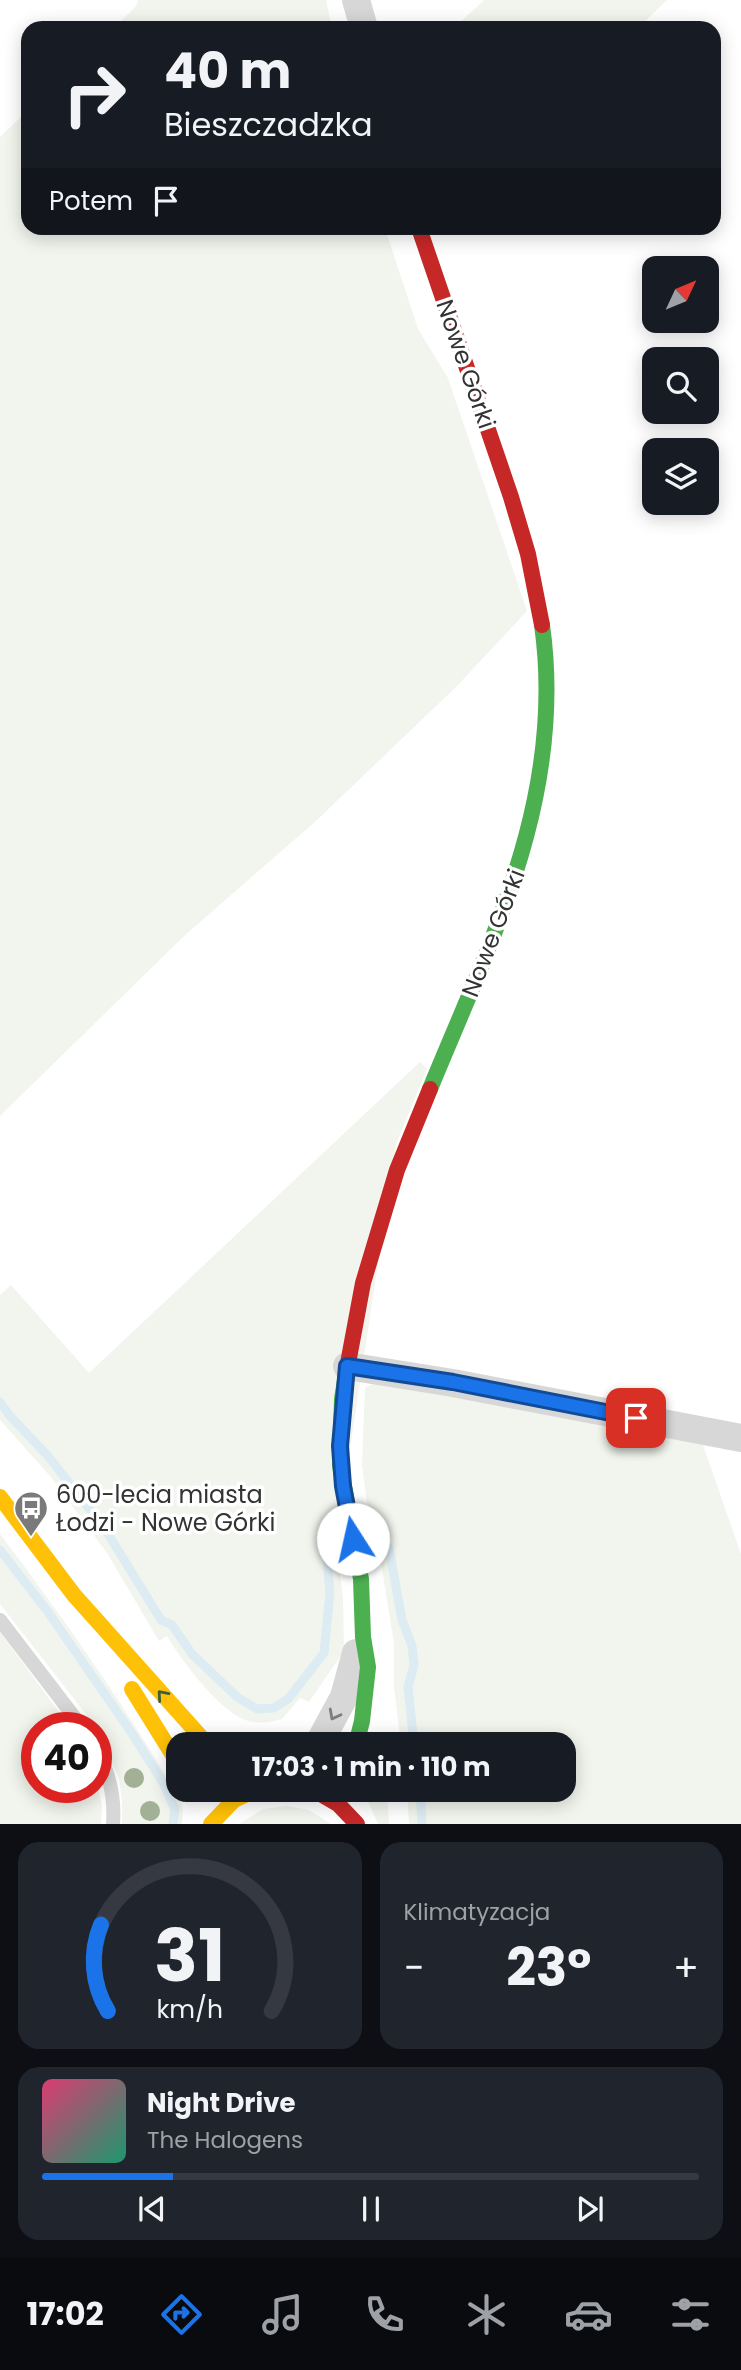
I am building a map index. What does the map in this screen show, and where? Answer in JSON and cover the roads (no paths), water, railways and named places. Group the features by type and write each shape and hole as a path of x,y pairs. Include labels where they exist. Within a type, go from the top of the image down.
{"street":[{"path":"356,0 362,21"},
{"name":"Nowe Górki","path":"359,1732 367,1677 361,1579 340,1465 342,1399 347,1366 365,1273 397,1170 526,848 539,788 546,702 544,642 536,590 513,499 421,235"},
{"path":"347,1366 453,1382 741,1438"},
{"path":"0,1497 74,1595 196,1732"},
{"path":"74,1595 166,1744"},
{"name":"Nowe Górki","path":"325,1732 344,1697 363,1637"},
{"path":"211,1817 231,1802"}],"lane":[{"path":"0,1620 71,1712"},
{"path":"112,1789 113,1824"}],"waterway":[{"path":"0,1402 48,1456 105,1529 161,1620 172,1625 192,1654 237,1697 257,1709 274,1708 288,1699 324,1653 330,1593 326,1546"},
{"path":"389,1548 402,1620 412,1646 414,1665 408,1687 413,1732"},
{"path":"0,1550 48,1612 164,1784 175,1810 173,1824"},
{"path":"421,1802 422,1824"}],"place":[{"name":"600-lecia miasta Łodzi - Nowe Górki","path":"31,1538"}]}
